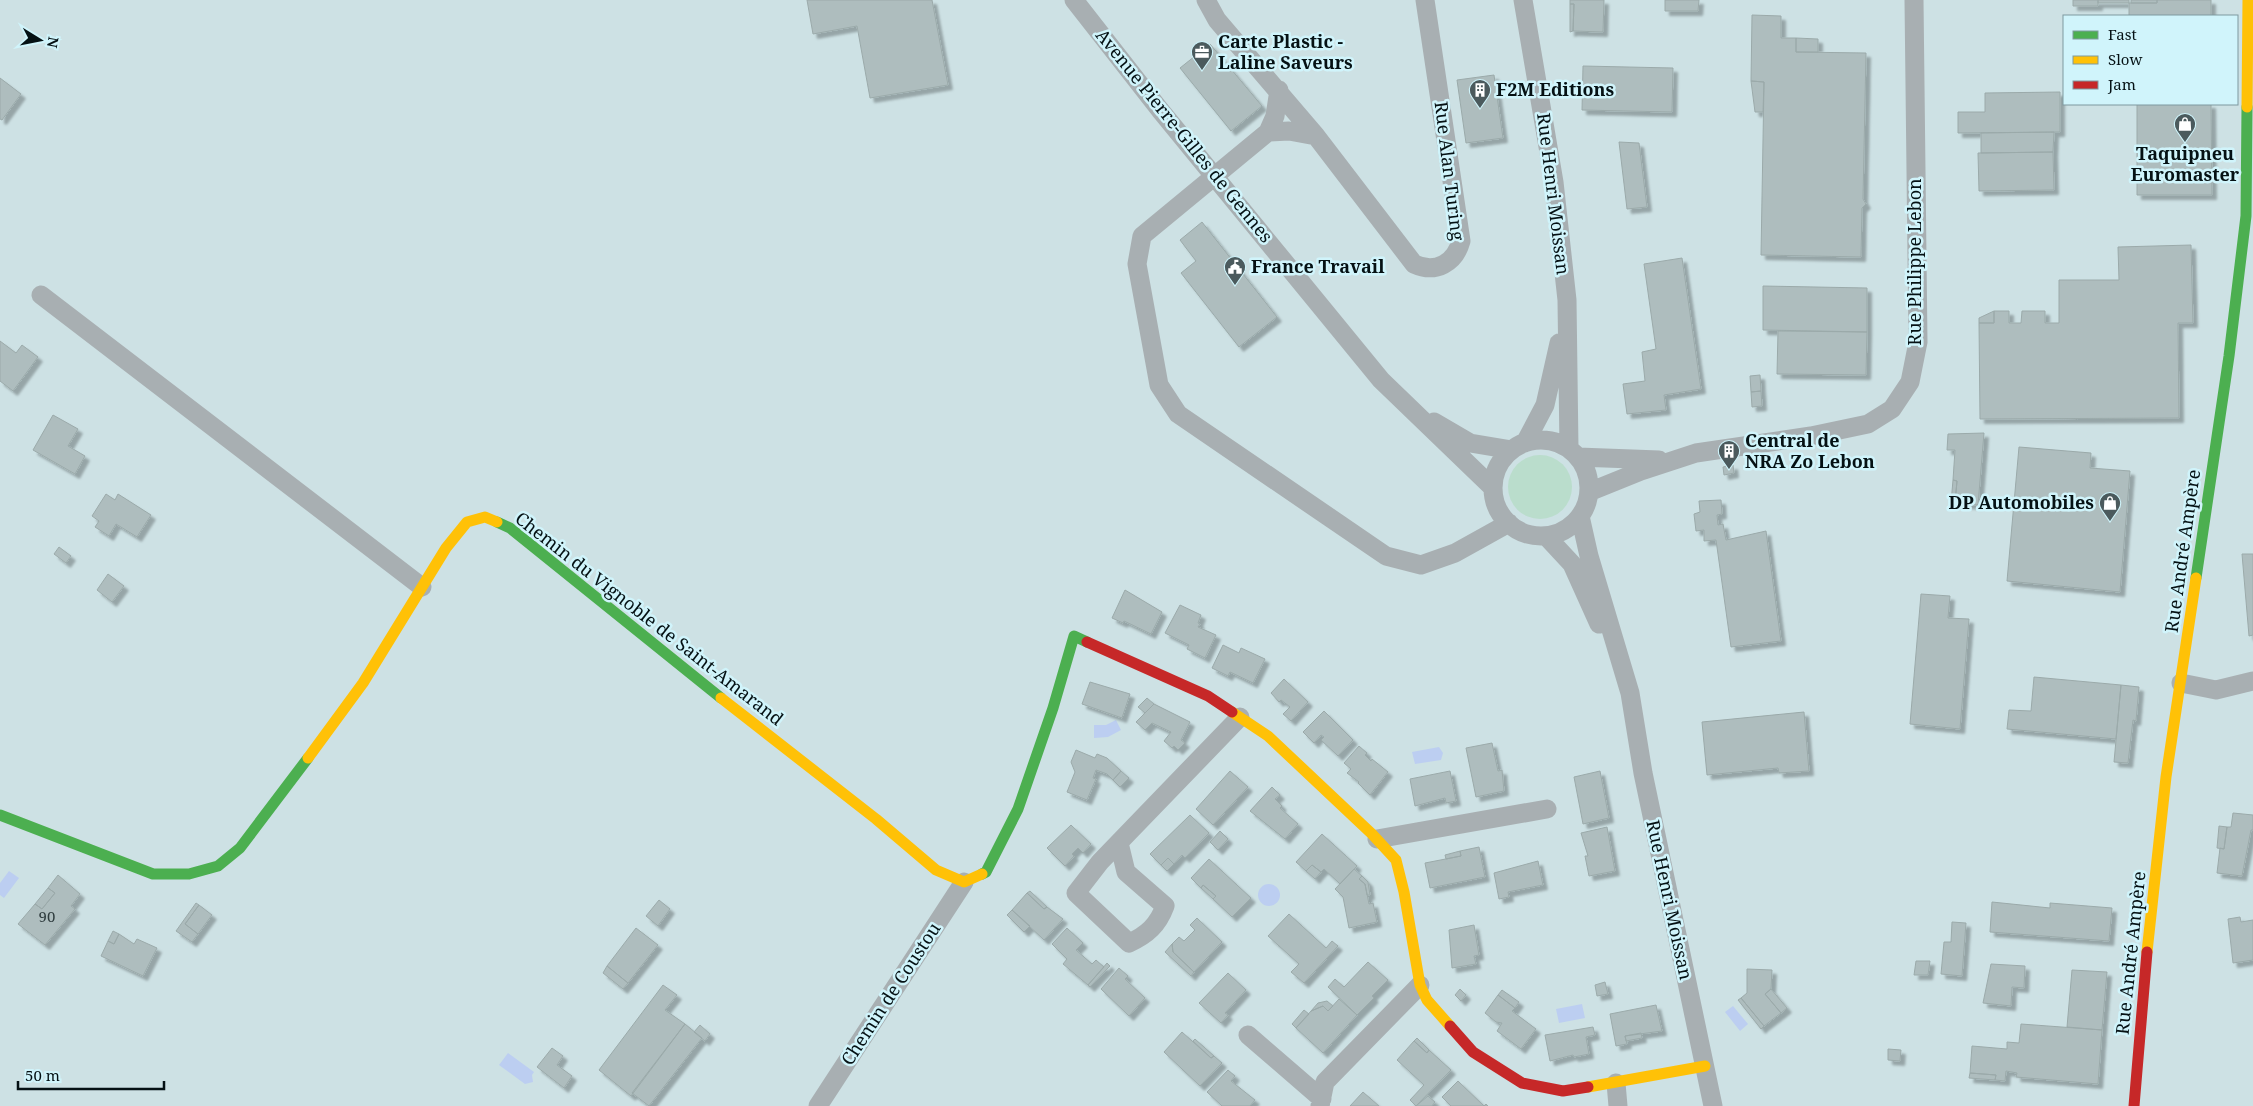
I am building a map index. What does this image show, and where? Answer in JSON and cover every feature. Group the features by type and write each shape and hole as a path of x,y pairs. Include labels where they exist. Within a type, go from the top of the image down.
{"street":[{"name":"Avenue Pierre-Gilles de Gennes","path":"1074,0 1382,380 1493,488"},
{"name":"Rue Alan Turing","path":"1206,0 1217,20 1279,90 1414,264 1424,268 1434,268 1451,260 1458,252 1461,241 1425,0"},
{"name":"Rue Henri Moissan","path":"1523,0 1554,182 1567,300 1573,453"},
{"name":"Rue Philippe Lebon","path":"1589,492 1670,460 1696,453 1811,436 1868,424 1892,409 1910,382 1918,342 1914,0"},
{"name":"Rue André Ampère","path":"2134,1106 2166,777 2229,356 2246,216 2248,0"},
{"path":"1279,90 1274,116 1268,132 1142,236 1137,264 1158,385 1178,414 1386,556 1421,565 1455,553 1509,524"},
{"path":"1268,132 1289,130 1316,136"},
{"path":"41,295 422,587"},
{"name":"Rue Henri Moissan","path":"1519,446 1545,405 1556,366 1567,300"},
{"name":"Avenue Pierre-Gilles de Gennes","path":"1411,409 1470,443 1519,446"},
{"path":"1540,440 1555,442 1573,453 1584,468 1589,492 1580,516 1570,526 1546,536 1520,531 1509,524 1500,513 1495,501 1493,488 1496,473 1502,460 1519,446 1540,440"},
{"name":"Rue Philippe Lebon","path":"1573,453 1670,460"},
{"name":"Rue Henri Moissan","path":"1580,516 1589,556 1630,694 1643,773 1713,1106"},
{"name":"Chemin du Vignoble de Saint-Amarand","path":"0,815 153,874 189,874 218,866 240,848 264,819 363,683 446,548 467,522 486,517 510,528 654,645 876,819 936,870 964,882"},
{"name":"Rue Henri Moissan","path":"1546,536 1572,564 1630,694"},
{"path":"964,882 986,872 1018,810 1053,708 1074,636 1208,696 1240,717 1268,736 1377,839 1396,860 1420,985 1427,1000 1473,1052 1522,1084 1563,1091 1705,1066"},
{"path":"2181,683 2216,690 2253,680"},
{"path":"1119,843 1126,872 1164,906 1160,918 1145,936 1129,943 1076,893 1100,862 1240,717"},
{"path":"1377,839 1547,810"},
{"name":"Chemin de Coustou","path":"818,1106 964,882"},
{"path":"1321,1102 1325,1082 1420,985"},
{"path":"1248,1035 1321,1102"},
{"path":"1616,1082 1618,1106"}],"green space":[{"path":"1540,455 1558,461 1566,469 1572,487 1566,505 1558,513 1540,519 1522,513 1514,505 1508,487 1514,469 1522,461"}],"water":[{"path":"1116,720 1121,730 1108,737 1094,738 1094,725 1106,725"},
{"path":"1439,747 1443,753 1441,760 1415,764 1412,752"},
{"path":"9,871 19,878 4,898 0,895 0,883"},
{"path":"1269,884 1277,887 1280,895 1277,903 1269,906 1261,903 1258,895 1261,887"},
{"path":"1582,1004 1585,1018 1559,1023 1556,1009"},
{"path":"1733,1006 1748,1024 1740,1031 1725,1012"},
{"path":"508,1053 534,1072 532,1075 533,1082 525,1084 499,1065"}],"building":[{"path":"807,0 932,0 948,85 870,98 857,26 813,34"},
{"path":"1570,0 1604,0 1603,32 1573,31 1574,4 1570,4"},
{"path":"1665,0 1699,0 1698,11 1665,11"},
{"path":"2073,0 2098,0 2098,6 2073,6"},
{"path":"2098,0 2129,0 2129,3 2098,3"},
{"path":"2131,0 2157,0 2157,3 2131,3"},
{"path":"2157,0 2211,0 2211,15 2129,15 2129,3 2157,3"},
{"path":"1570,4 1574,4 1573,31 1570,32"},
{"path":"1752,15 1781,16 1781,38 1796,38 1796,52 1866,53 1863,199 1866,204 1862,208 1861,257 1761,255 1764,82 1751,81"},
{"path":"1796,38 1818,39 1818,52 1796,52"},
{"path":"1210,44 1262,106 1231,131 1180,68"},
{"path":"1583,66 1673,68 1672,112 1582,110"},
{"name":"F2M Editions","path":"1494,75 1503,138 1466,143 1457,80"},
{"path":"0,78 21,94 2,120 0,119"},
{"path":"1751,81 1764,82 1763,112 1755,112"},
{"path":"2060,92 2060,132 1958,133 1958,112 1985,112 1985,93"},
{"path":"2137,105 2211,105 2212,195 2137,195"},
{"path":"2054,132 2053,152 1981,153 1981,133"},
{"path":"1619,142 1639,143 1647,207 1627,209"},
{"path":"2053,152 2054,190 1979,191 1978,153"},
{"path":"1202,222 1277,317 1239,347 1181,273 1196,261 1180,240"},
{"path":"2191,245 2193,323 2178,323 2179,418 1980,419 1979,323 1994,323 1994,311 2009,311 2009,323 2021,323 2022,311 2045,311 2045,323 2059,323 2059,280 2119,280 2118,247"},
{"path":"1682,258 1701,389 1664,395 1666,410 1627,414 1623,384 1645,381 1642,352 1656,349 1644,264"},
{"path":"1763,286 1867,288 1867,332 1763,330"},
{"path":"1994,311 1994,323 1979,323 1979,318"},
{"path":"1778,331 1867,332 1866,375 1777,374"},
{"path":"0,341 16,353 22,345 38,357 13,391 0,381"},
{"path":"1760,375 1761,391 1751,392 1750,376"},
{"path":"1761,391 1762,406 1752,407 1751,392"},
{"path":"53,415 78,429 68,446 85,456 75,474 33,450"},
{"path":"1984,433 1978,505 1955,503 1957,481 1953,480 1955,450 1947,450 1948,434"},
{"path":"2019,447 2091,453 2090,468 2130,471 2120,592 2007,581"},
{"name":"Central de NRA Zo Lebon","path":"1733,465 1734,473 1724,475 1723,467"},
{"path":"1953,480 1957,481 1955,503 1951,503"},
{"path":"106,494 115,500 118,494 151,515 137,537 116,524 109,536 95,527 99,521 92,516"},
{"path":"1721,500 1722,514 1717,515 1718,525 1723,524 1726,540 1766,531 1781,641 1731,647 1716,540 1704,541 1704,530 1696,531 1694,514 1700,512 1699,501"},
{"path":"59,547 71,556 66,563 54,554"},
{"path":"2242,554 2253,554 2253,635 2249,636"},
{"path":"108,574 124,586 112,602 97,590"},
{"path":"1125,590 1162,612 1151,634 1124,621 1123,623 1112,618"},
{"path":"1921,594 1950,596 1948,618 1969,619 1960,729 1910,724"},
{"path":"1180,605 1201,615 1198,627 1216,635 1205,658 1187,649 1189,645 1165,633"},
{"path":"1223,645 1239,653 1241,648 1265,659 1253,683 1230,672 1228,676 1212,668"},
{"path":"2034,677 2121,685 2116,739 2007,729 2009,710 2031,711"},
{"path":"1284,679 1308,702 1291,721 1283,714 1290,707 1281,700 1279,702 1271,693"},
{"path":"1090,682 1130,694 1122,718 1082,704"},
{"path":"2121,685 2139,687 2136,721 2133,720 2128,763 2114,762"},
{"path":"1147,698 1154,704 1145,713 1138,707"},
{"path":"1154,704 1190,722 1181,740 1185,743 1178,750 1174,746 1172,748 1164,741 1171,732 1152,723 1145,730 1136,722"},
{"path":"1324,711 1353,740 1338,756 1321,740 1324,737 1321,735 1314,743 1303,732"},
{"path":"1804,712 1809,771 1779,773 1778,768 1707,775 1702,722"},
{"path":"1492,743 1498,771 1502,770 1504,791 1476,797 1466,748"},
{"path":"1359,746 1367,753 1365,755 1371,761 1372,759 1388,772 1370,795 1359,782 1347,773 1351,769 1344,763"},
{"path":"1076,750 1095,758 1097,754 1107,758 1121,771 1113,780 1107,774 1096,770 1093,778 1096,779 1087,800 1067,792 1075,772 1071,762"},
{"path":"1121,771 1129,778 1120,787 1113,780"},
{"path":"1230,771 1248,787 1213,825 1196,809"},
{"path":"1450,771 1456,801 1446,803 1445,798 1415,806 1410,779"},
{"path":"1600,771 1609,818 1583,824 1574,777"},
{"path":"1272,787 1280,795 1275,799 1282,806 1280,808 1298,824 1285,839 1250,811"},
{"path":"2233,813 2253,815 2253,830 2251,830 2242,876 2217,873 2220,848 2224,849 2227,827 2231,827"},
{"path":"1190,815 1209,833 1185,858 1182,855 1174,864 1168,858 1161,865 1150,854"},
{"path":"1071,825 1091,844 1083,853 1078,848 1065,866 1047,848"},
{"path":"2219,826 2227,827 2224,849 2217,848"},
{"path":"1607,827 1615,871 1589,876 1585,856 1588,856 1581,833"},
{"path":"1220,831 1228,839 1218,850 1210,842"},
{"path":"1322,834 1357,866 1340,884 1324,869 1321,872 1312,865 1306,871 1296,862"},
{"path":"1479,847 1485,877 1430,888 1425,863 1461,856 1460,851"},
{"path":"1460,851 1461,856 1446,859 1445,855"},
{"path":"1168,858 1174,864 1167,871 1161,865"},
{"path":"1209,859 1251,898 1232,917 1213,899 1216,896 1203,885 1201,888 1191,878"},
{"path":"1538,861 1543,885 1508,892 1509,897 1499,899 1494,873"},
{"path":"1312,865 1321,872 1315,879 1306,871"},
{"path":"1354,869 1362,876 1359,879 1365,884 1369,904 1373,903 1377,922 1349,928 1343,897 1335,889"},
{"path":"58,875 80,894 71,906 75,909 45,945 18,924 35,904 42,909 55,893 48,888"},
{"path":"1362,876 1368,882 1370,895 1367,895 1365,884 1359,879"},
{"path":"1203,885 1216,896 1213,899 1201,888"},
{"path":"48,888 55,893 42,909 35,904"},
{"path":"1030,891 1047,907 1044,909 1027,893"},
{"path":"1027,893 1044,909 1047,907 1063,919 1044,940 1012,910"},
{"path":"659,900 670,909 658,926 646,916"},
{"path":"1992,902 2050,908 2050,903 2112,908 2109,941 1990,932"},
{"path":"196,903 199,905 185,924 198,934 192,942 176,931"},
{"path":"199,905 212,915 198,934 185,924"},
{"path":"1012,910 1030,926 1024,932 1007,915"},
{"path":"1289,914 1326,948 1332,941 1338,946 1304,983 1291,972 1299,964 1268,936"},
{"path":"2240,917 2241,922 2253,920 2253,960 2233,963 2228,919"},
{"path":"1197,918 1222,942 1194,972 1173,952 1172,944 1179,937 1184,941 1195,930 1190,925"},
{"path":"1952,922 1966,923 1962,976 1941,974 1944,942 1951,942"},
{"path":"1474,925 1479,955 1474,956 1476,964 1452,968 1449,930"},
{"path":"636,928 658,945 628,983 607,966"},
{"path":"1067,928 1083,943 1076,950 1092,964 1096,960 1104,967 1088,985 1063,964 1067,959 1052,944"},
{"path":"113,931 119,934 114,944 108,941"},
{"path":"119,934 134,944 137,939 157,948 143,976 101,956 108,941 114,944"},
{"path":"1172,944 1173,952 1194,972 1191,976 1165,952"},
{"path":"1916,961 1930,961 1928,975 1914,975"},
{"path":"1368,962 1388,980 1357,1015 1328,987 1335,979 1344,987"},
{"path":"1107,963 1110,966 1090,987 1088,985"},
{"path":"1991,964 2025,966 2024,988 2012,987 2011,1006 1983,1003"},
{"path":"607,966 628,983 623,989 603,973"},
{"path":"1119,968 1128,976 1125,979 1145,998 1129,1016 1101,989"},
{"path":"1747,969 1772,970 1771,989 1765,994 1781,1013 1764,1026 1741,998 1747,993"},
{"path":"2072,970 2107,972 2102,1030 2067,1027"},
{"path":"1228,973 1246,990 1225,1013 1228,1015 1221,1023 1199,1003"},
{"path":"1605,982 1608,994 1597,996 1595,985"},
{"path":"663,985 677,995 665,1010 685,1024 631,1096 599,1070"},
{"path":"1460,989 1466,995 1461,1001 1455,995"},
{"path":"1771,989 1787,1008 1781,1013 1765,994"},
{"path":"1502,990 1519,1002 1515,1008 1498,995"},
{"path":"1498,995 1515,1008 1512,1011 1536,1029 1521,1049 1497,1031 1502,1023 1496,1022 1485,1013"},
{"path":"1741,998 1764,1026 1761,1029 1738,1000"},
{"path":"1339,999 1357,1015 1323,1053 1296,1028 1311,1011 1323,1006 1328,1011"},
{"path":"1327,1001 1333,1006 1328,1011 1323,1006 1311,1011 1318,1003"},
{"path":"1656,1005 1662,1031 1625,1036 1627,1044 1616,1046 1610,1014"},
{"path":"1304,1010 1309,1014 1296,1028 1292,1024"},
{"path":"685,1024 702,1038 649,1106 632,1093"},
{"path":"2021,1024 2102,1030 2098,1084 2016,1077 2017,1073 2006,1071 2005,1081 1995,1080 1996,1075 1970,1073 1972,1046 2007,1049 2007,1042 2019,1043"},
{"path":"700,1025 710,1034 705,1041 694,1032"},
{"path":"1593,1027 1595,1035 1586,1037 1589,1054 1574,1057 1573,1055 1550,1061 1545,1035"},
{"path":"1182,1032 1211,1058 1214,1056 1222,1063 1200,1086 1164,1052"},
{"path":"1641,1033 1642,1038 1626,1041 1625,1036"},
{"path":"1417,1038 1429,1050 1427,1053 1414,1041"},
{"path":"1195,1039 1214,1056 1211,1058 1193,1041"},
{"path":"1414,1041 1427,1053 1429,1050 1451,1070 1416,1106 1410,1100 1424,1085 1397,1060"},
{"path":"552,1048 563,1056 557,1065 572,1076 564,1088 537,1067"},
{"path":"1888,1049 1901,1050 1900,1061 1888,1060"},
{"path":"1228,1070 1235,1076 1231,1081 1255,1100 1250,1106 1222,1106 1207,1092"},
{"path":"1970,1073 1996,1075 1995,1080 1969,1078"},
{"path":"1458,1081 1484,1106 1451,1106 1442,1097"},
{"path":"1363,1092 1379,1106 1350,1106"},
{"path":"1428,1096 1435,1102 1432,1106 1416,1106"}],"traffic: fast":[{"path":"2196,578 2229,356 2246,216 2247,107"},
{"path":"497,522 510,528 721,698"},
{"path":"982,874 986,872 1018,809 1053,708 1074,636 1087,642"},
{"path":"0,815 153,874 189,874 218,866 240,848 308,758"}],"traffic: slow":[{"path":"2247,107 2248,0"},
{"path":"308,758 363,683 446,548 467,522 485,517 497,522"},
{"path":"2147,952 2166,777 2196,578"},
{"path":"721,698 876,819 936,870 964,882 982,874"},
{"path":"1232,712 1268,736 1372,834 1396,860 1404,892 1420,985 1427,1000 1450,1026"},
{"path":"1588,1087 1705,1066"}],"traffic: jam":[{"path":"1087,642 1208,696 1232,712"},
{"path":"2134,1106 2147,952"},
{"path":"1450,1026 1473,1052 1522,1083 1563,1091 1588,1087"}],"place":[{"name":"Carte Plastic - Laline Saveurs","path":"1202,71"},
{"name":"F2M Editions","path":"1480,109"},
{"name":"Taquipneu Euromaster","path":"2185,143"},
{"name":"France Travail","path":"1235,286"},
{"name":"Central de NRA Zo Lebon","path":"1729,470"},
{"name":"DP Automobiles","path":"2110,522"}]}
